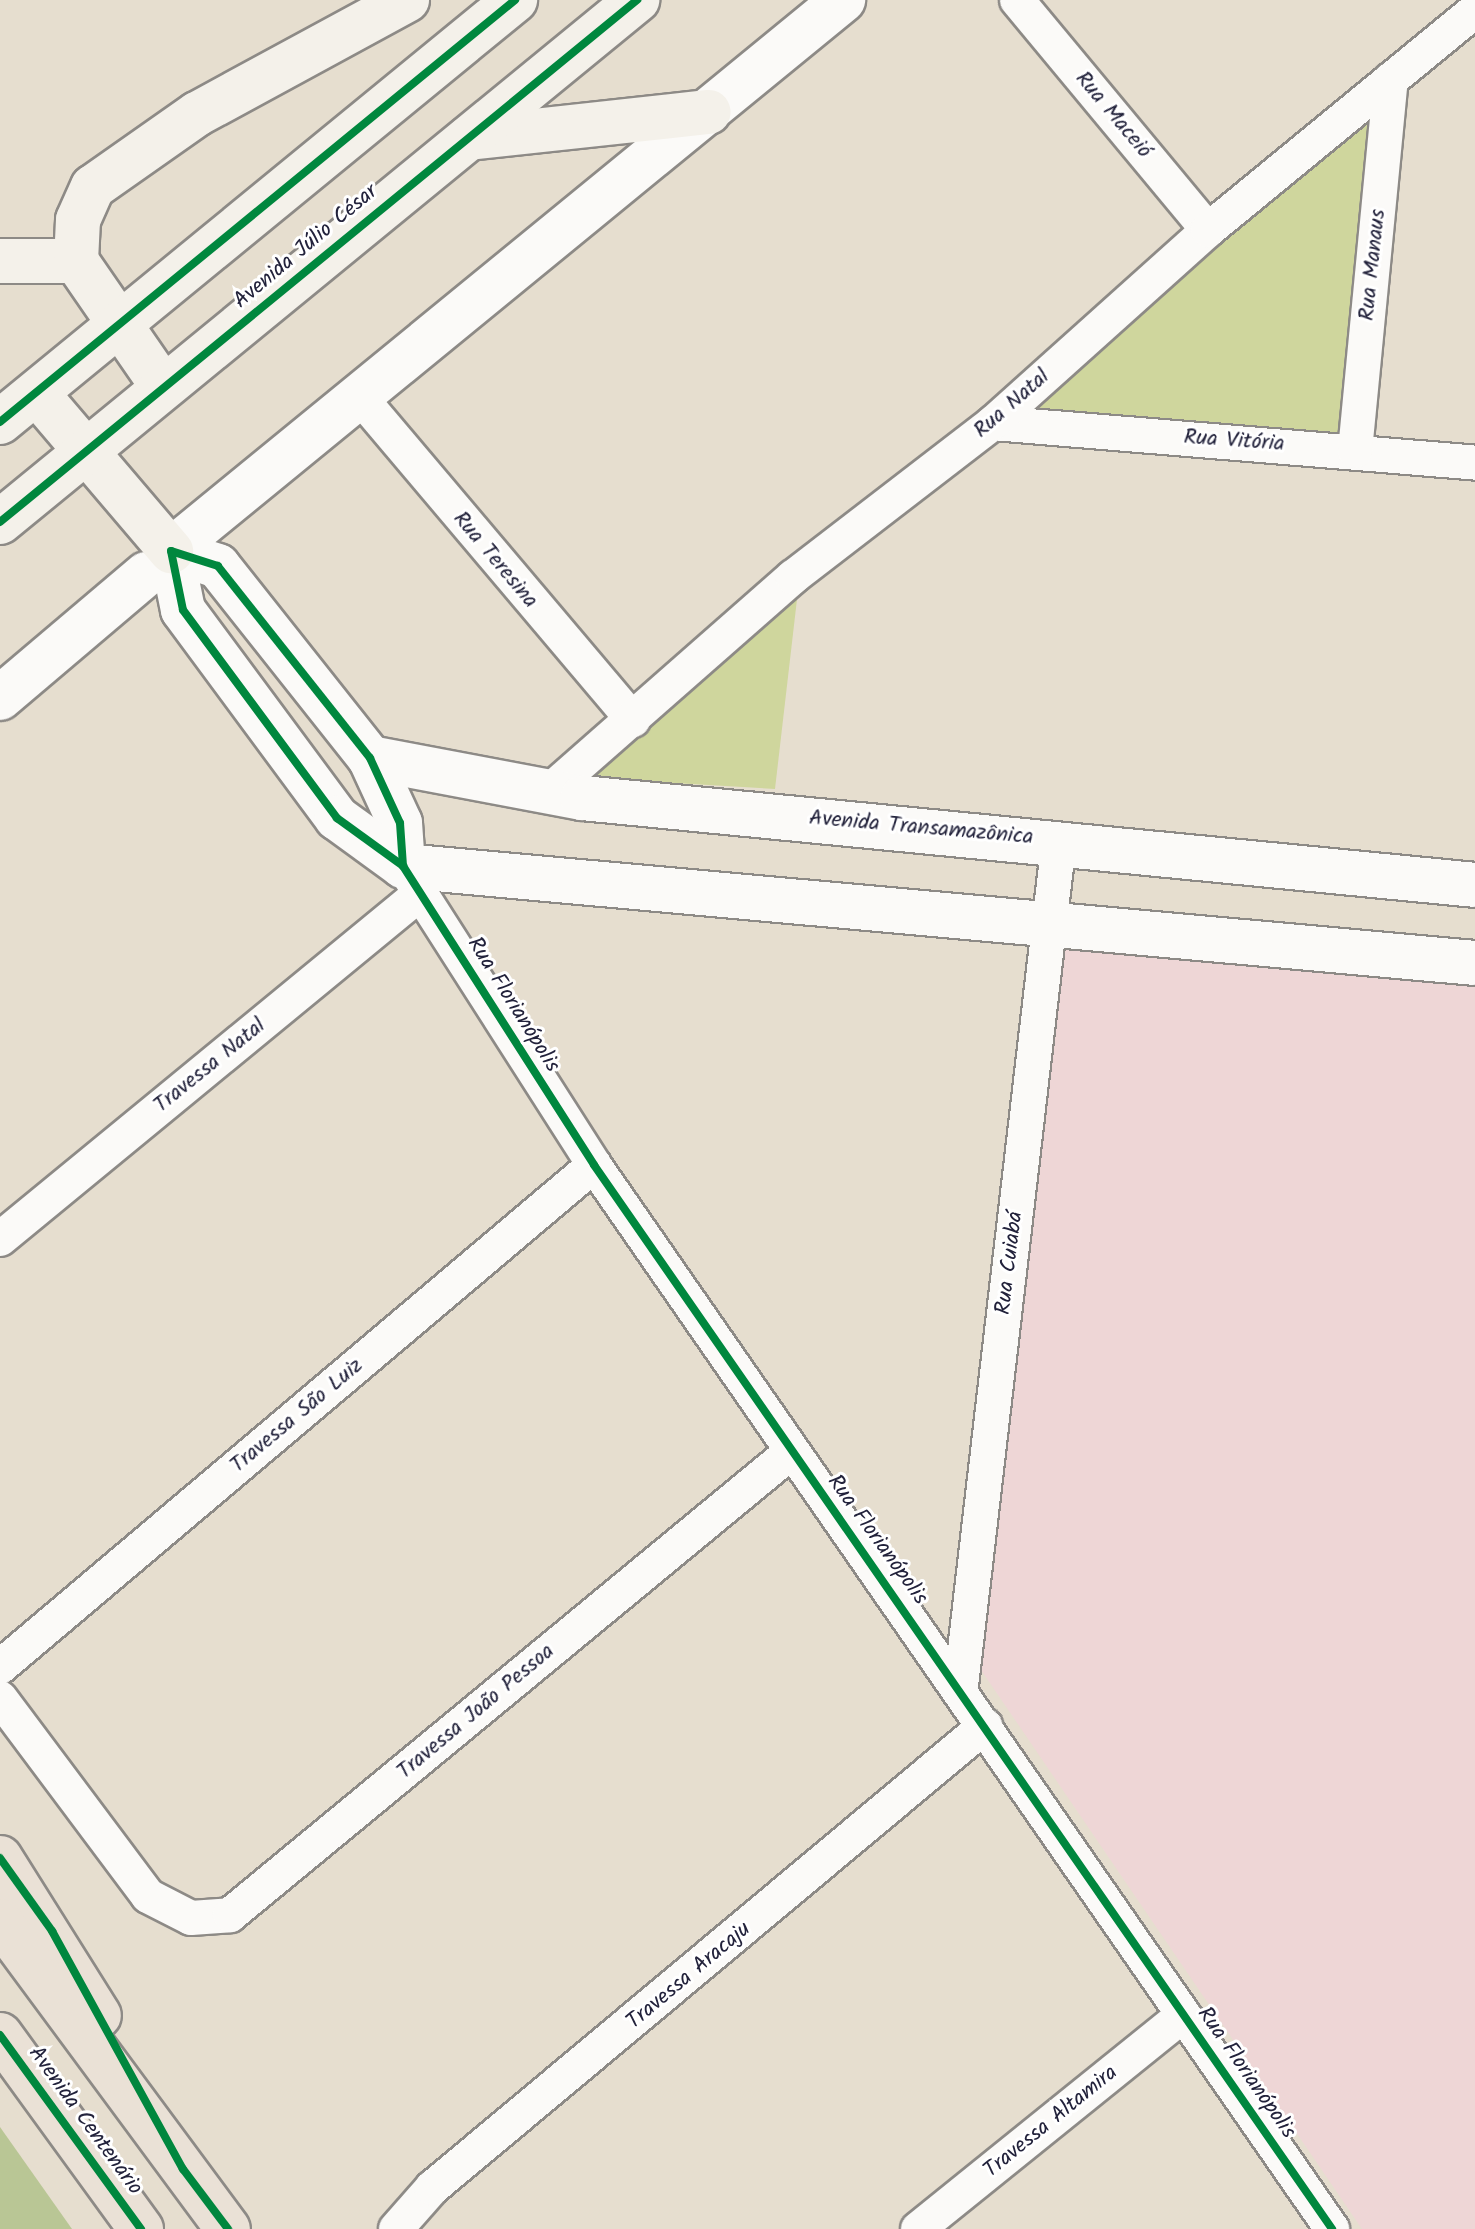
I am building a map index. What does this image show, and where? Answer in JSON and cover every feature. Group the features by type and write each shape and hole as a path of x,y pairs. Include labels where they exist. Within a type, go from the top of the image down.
{"main road":[{"path":"163,387 76,261 78,220 93,187 197,114 407,0"},
{"path":"0,422 39,396 515,0"},
{"name":"Avenida Júlio César","path":"0,522 86,447 637,0"},
{"path":"469,138 709,112"},
{"path":"0,261 76,261"},
{"path":"39,396 86,447 168,554"},
{"path":"0,1858 52,1931 183,2169"},
{"path":"0,1921 228,2229"},
{"name":"Avenida Centenário","path":"0,2035 141,2229"}],"street":[{"path":"0,698 168,554 843,0"},
{"name":"Rua Maceió","path":"1017,0 1208,230"},
{"name":"Rua Natal","path":"546,794 793,577 993,423 1208,230 1475,11"},
{"name":"Rua Manaus","path":"1355,451 1391,80"},
{"name":"Rua Teresina","path":"360,397 633,720"},
{"name":"Rua Vitória","path":"993,423 1475,463"},
{"name":"Rua Florianópolis","path":"412,880 400,823 370,758 218,566 168,554 183,610 337,818 412,880 594,1165 791,1452 961,1685 985,1726 1332,2229"},
{"name":"Avenida Transamazônica","path":"370,758 546,794 1059,841 1475,885"},
{"name":"Rua Cuiabá","path":"961,1685 1059,841"},
{"path":"412,880 1049,924 1475,963"},
{"name":"Travessa Natal","path":"0,1239 412,880"},
{"name":"Travessa São Luiz","path":"0,1667 594,1165"},
{"name":"Travessa João Pessoa","path":"0,1698 148,1896 191,1918 230,1915 791,1452"},
{"name":"Travessa Aracaju","path":"396,2229 432,2188 985,1726"},
{"name":"Travessa Altamira","path":"918,2229 1183,2015"}],"shaded area":[{"path":"1063,941 1475,979 1475,2229 1362,2229 981,1670"}],"green space":[{"path":"1390,94 1352,451 990,420"},
{"path":"799,582 775,789 589,778"},
{"path":"0,2127 72,2229 0,2229"}],"cycle path":[{"path":"0,422 515,0"},
{"path":"0,522 637,0"},
{"path":"403,866 400,823 370,758 218,566 171,551 183,610 337,818 403,866 594,1165 1332,2229"},
{"path":"0,1858 52,1931 183,2169 228,2229"},
{"path":"0,2035 141,2229"}]}
